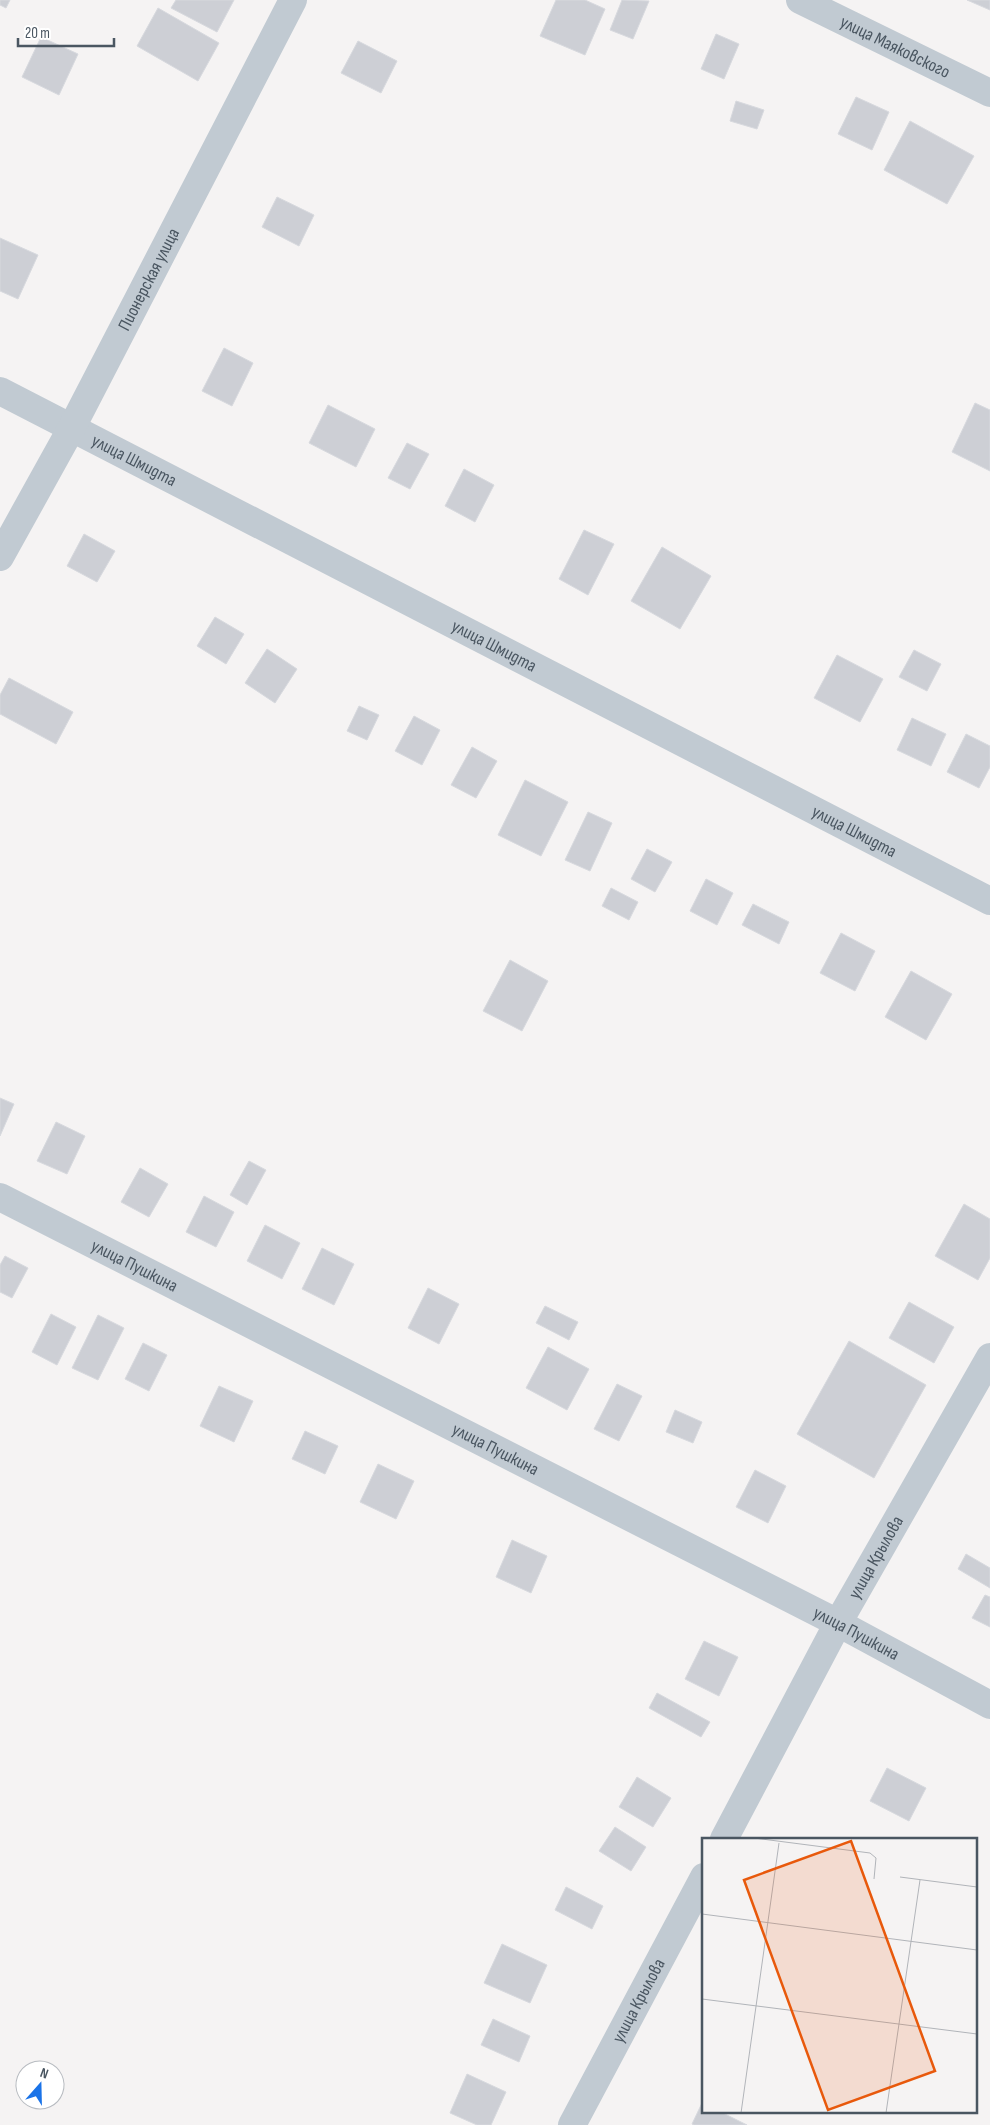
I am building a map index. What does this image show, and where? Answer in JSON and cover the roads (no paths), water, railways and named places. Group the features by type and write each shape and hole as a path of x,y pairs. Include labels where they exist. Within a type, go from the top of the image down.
{"street":[{"name":"Пионерская улица","path":"0,557 71,429 293,0"},
{"name":"улица Маяковского","path":"800,0 990,93"},
{"name":"улица Шмидта","path":"0,391 990,901"},
{"name":"улица Пушкина","path":"0,1197 838,1623 990,1705"},
{"name":"улица Крылова","path":"725,1838 838,1623 990,1357"},
{"name":"улица Крылова","path":"572,2125 702,1881"}]}
